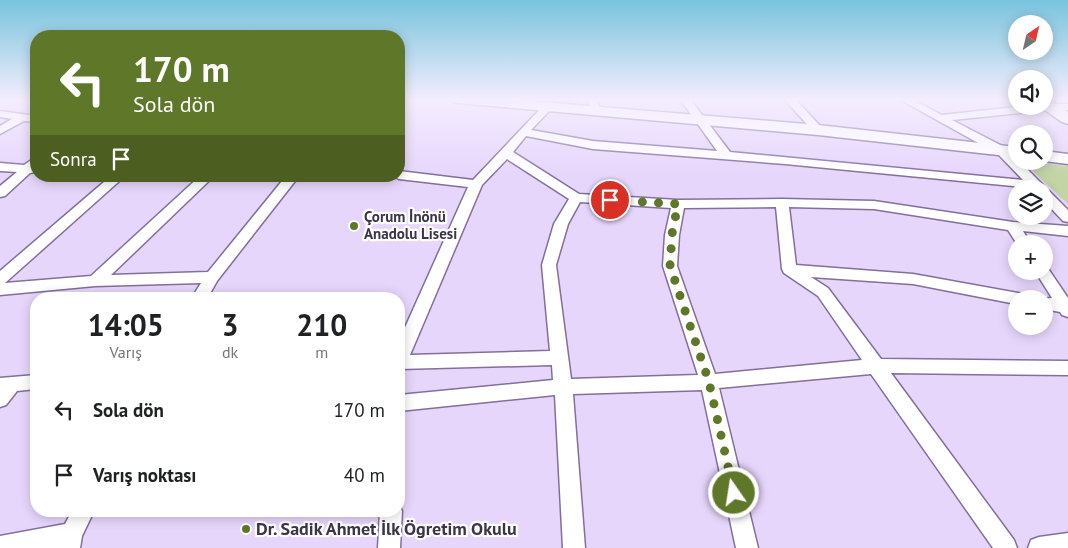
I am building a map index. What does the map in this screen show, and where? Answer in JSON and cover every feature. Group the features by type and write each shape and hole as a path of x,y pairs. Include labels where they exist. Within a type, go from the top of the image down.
{"street":[{"path":"405,347 476,184 530,125"},
{"path":"704,125 727,156"},
{"path":"747,125 818,130 1008,151"},
{"path":"813,125 818,130"},
{"path":"955,125 1008,151"},
{"path":"523,132 593,145 795,161 1008,185"},
{"path":"506,153 576,198 678,204 782,203 874,205 1013,226 1068,231"},
{"path":"1053,157 1068,159"},
{"path":"0,167 30,166"},
{"path":"0,193 30,168"},
{"path":"1024,170 1032,180"},
{"path":"405,176 476,184"},
{"path":"0,279 112,182"},
{"path":"95,281 202,182"},
{"path":"203,292 212,277 288,182"},
{"path":"574,548 563,387 549,265 561,224 576,198"},
{"path":"782,203 789,269 823,292 1006,548"},
{"path":"1053,203 1068,218"},
{"path":"678,204 672,234 670,266 709,382 747,548"},
{"path":"1013,226 1018,235"},
{"path":"789,269 913,280 1008,297"},
{"path":"0,289 95,281 212,277"},
{"path":"1048,280 1067,309"},
{"path":"1053,305 1067,309"},
{"path":"405,361 560,358"},
{"path":"405,403 563,387 709,382 876,366 1068,368"},
{"path":"0,400 6,385 30,383"},
{"path":"0,547 71,541 81,517"},
{"path":"389,548 391,517"},
{"path":"1039,548 1068,544"}],"green space":[{"path":"1053,164 1068,166 1068,204 1053,190 1053,180 1042,180 1032,170 1053,170"}],"place":[{"name":"Çorum İnönü Anadolu Lisesi","path":"354,226"},
{"name":"Dr. Sadik Ahmet İlk Ögretim Okulu","path":"246,529"}],"route":[{"path":"610,200 678,204 672,234 670,266 709,382 734,493"}]}
